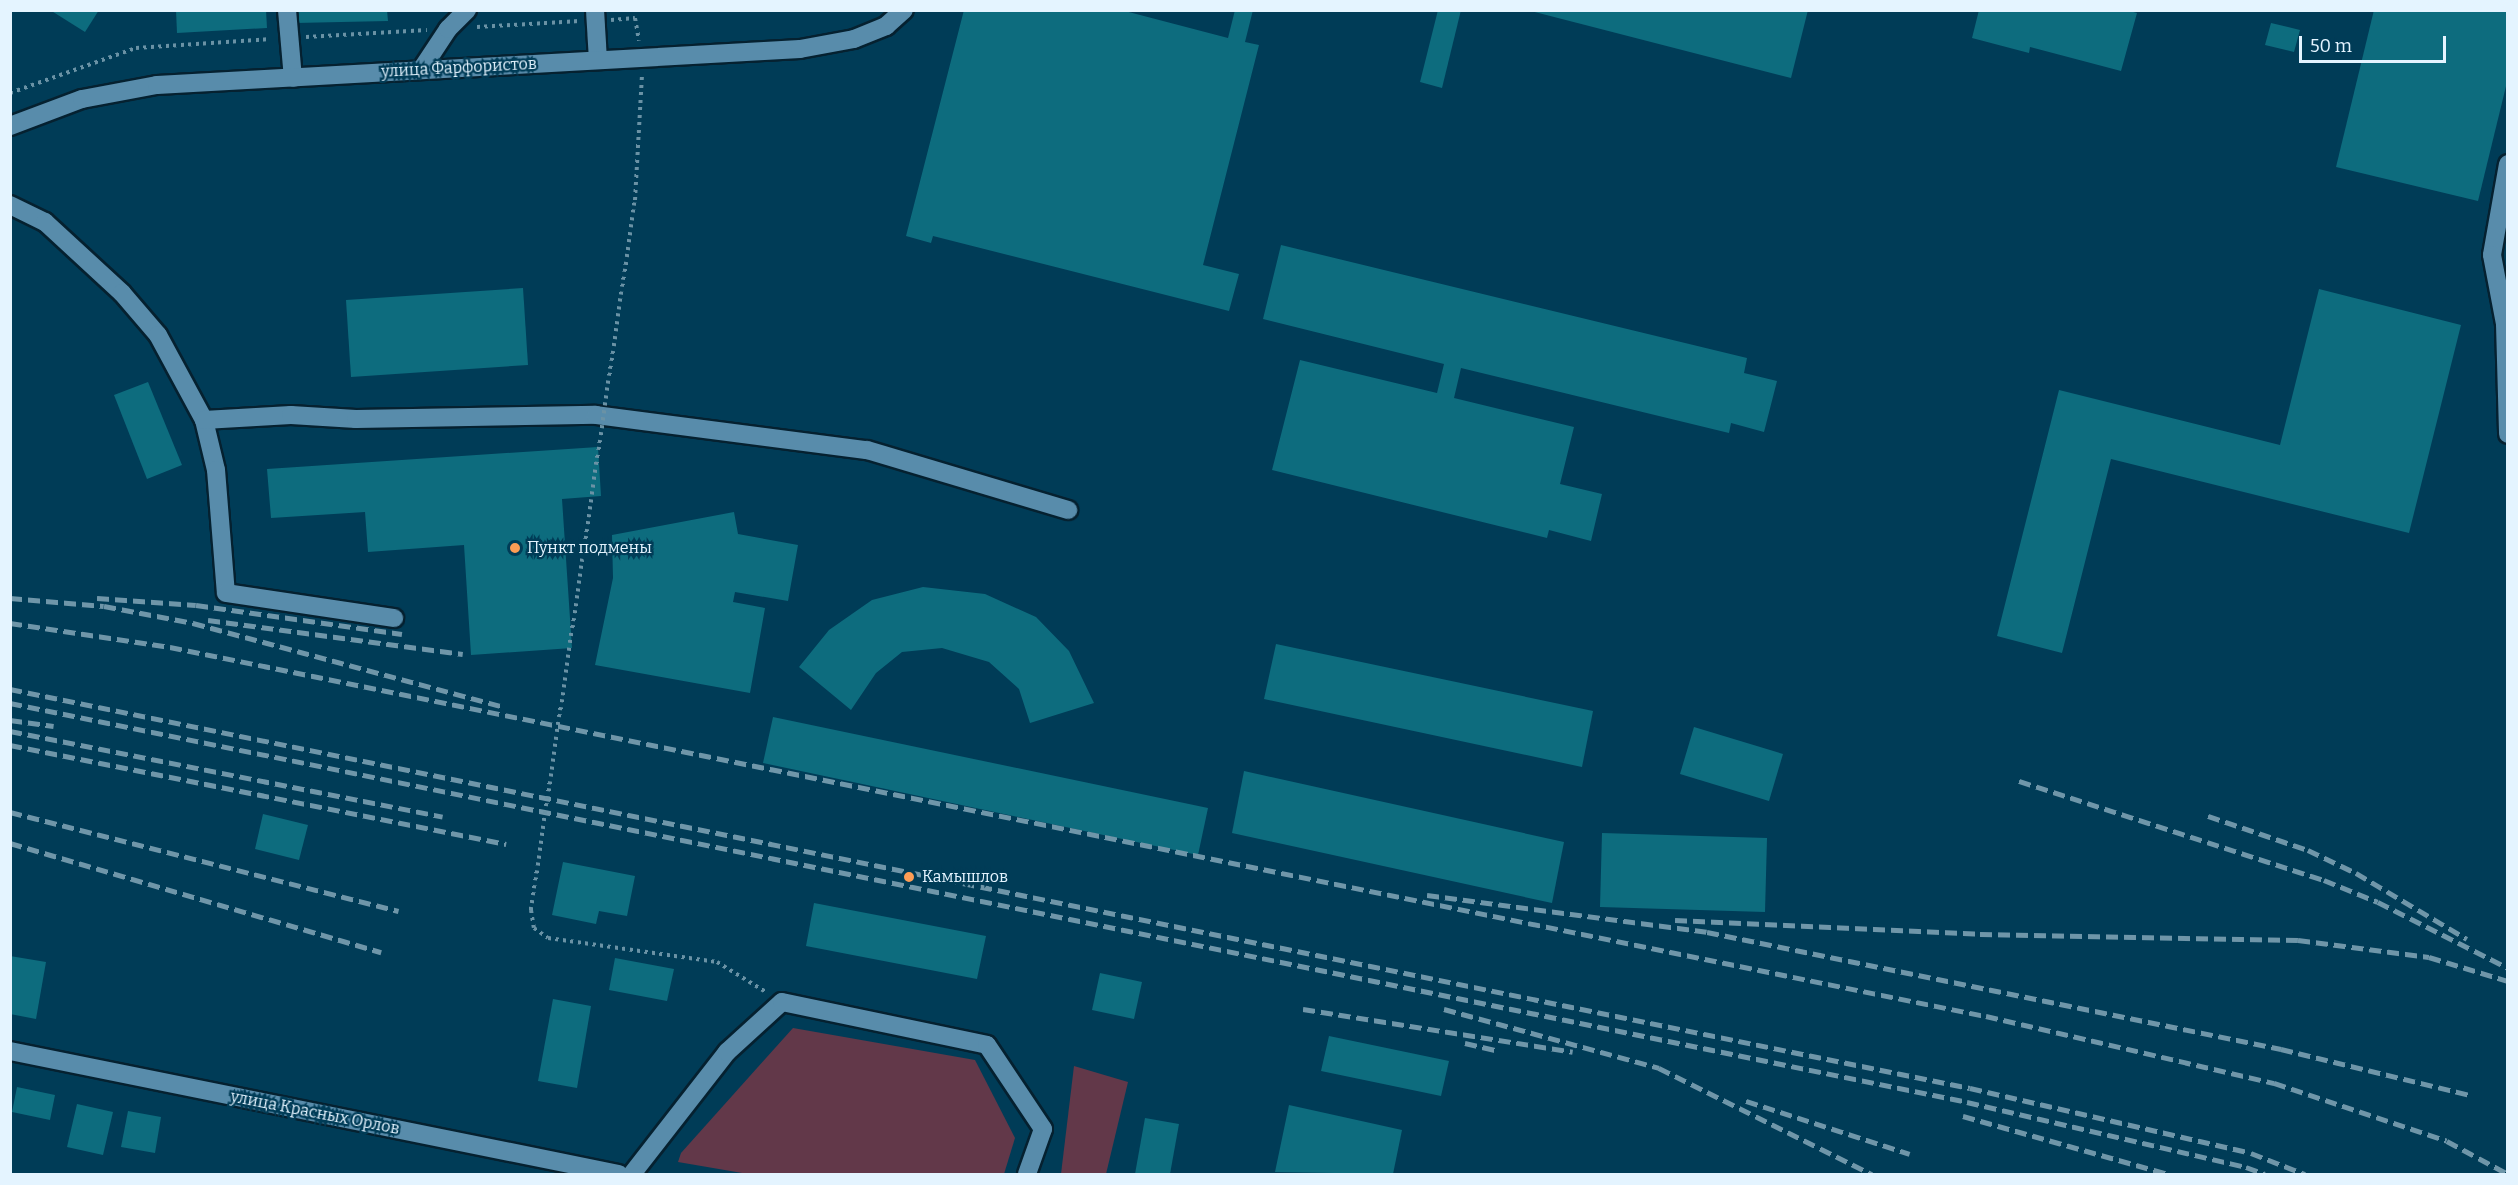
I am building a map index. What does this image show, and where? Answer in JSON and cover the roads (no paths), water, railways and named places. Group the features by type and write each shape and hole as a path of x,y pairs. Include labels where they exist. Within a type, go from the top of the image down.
{"street":[{"path":"287,10 293,78"},
{"path":"421,70 448,29 467,10"},
{"name":"улица Фарфористов","path":"10,126 114,90 212,80 293,78 800,49 854,39 886,26 904,10"},
{"path":"595,15 598,60"},
{"path":"2508,164 2492,255 2505,324 2508,434"},
{"path":"10,205 45,222 122,293 158,335 204,420 216,470 226,593 394,618"},
{"path":"204,420 291,415 356,419 596,415 867,450 1068,510"},
{"path":"632,1174 726,1052 782,1002 987,1045 1043,1129 1027,1174"},
{"name":"улица Красных Орлов","path":"10,1051 619,1174"}],"railway":[{"path":"10,598 104,606 193,623 505,707"},
{"path":"97,598 196,605 402,634"},
{"path":"208,620 463,654"},
{"path":"10,623 170,647 1986,1016 2274,1083 2447,1141 2508,1174"},
{"path":"10,689 1970,1088 2251,1153 2305,1174"},
{"path":"10,703 1967,1102 2246,1167 2265,1174"},
{"path":"10,720 54,726"},
{"path":"10,731 443,817"},
{"path":"10,745 506,844"},
{"path":"2019,781 2324,880 2378,902 2508,968"},
{"path":"10,812 399,911"},
{"path":"2208,816 2308,850 2356,873 2467,939"},
{"path":"10,843 381,952"},
{"path":"1427,895 1707,932 2281,1049 2469,1095"},
{"path":"1675,920 1980,934 2298,940 2429,957 2508,981"},
{"path":"1303,1009 1573,1052"},
{"path":"1444,1009 1659,1068 1872,1174"},
{"path":"1465,1043 1496,1050"},
{"path":"1746,1101 1910,1154"},
{"path":"1963,1116 2168,1174"}],"place":[{"name":"Пункт подмены","path":"515,548"},
{"name":"Камышлов","path":"909,877"}]}
